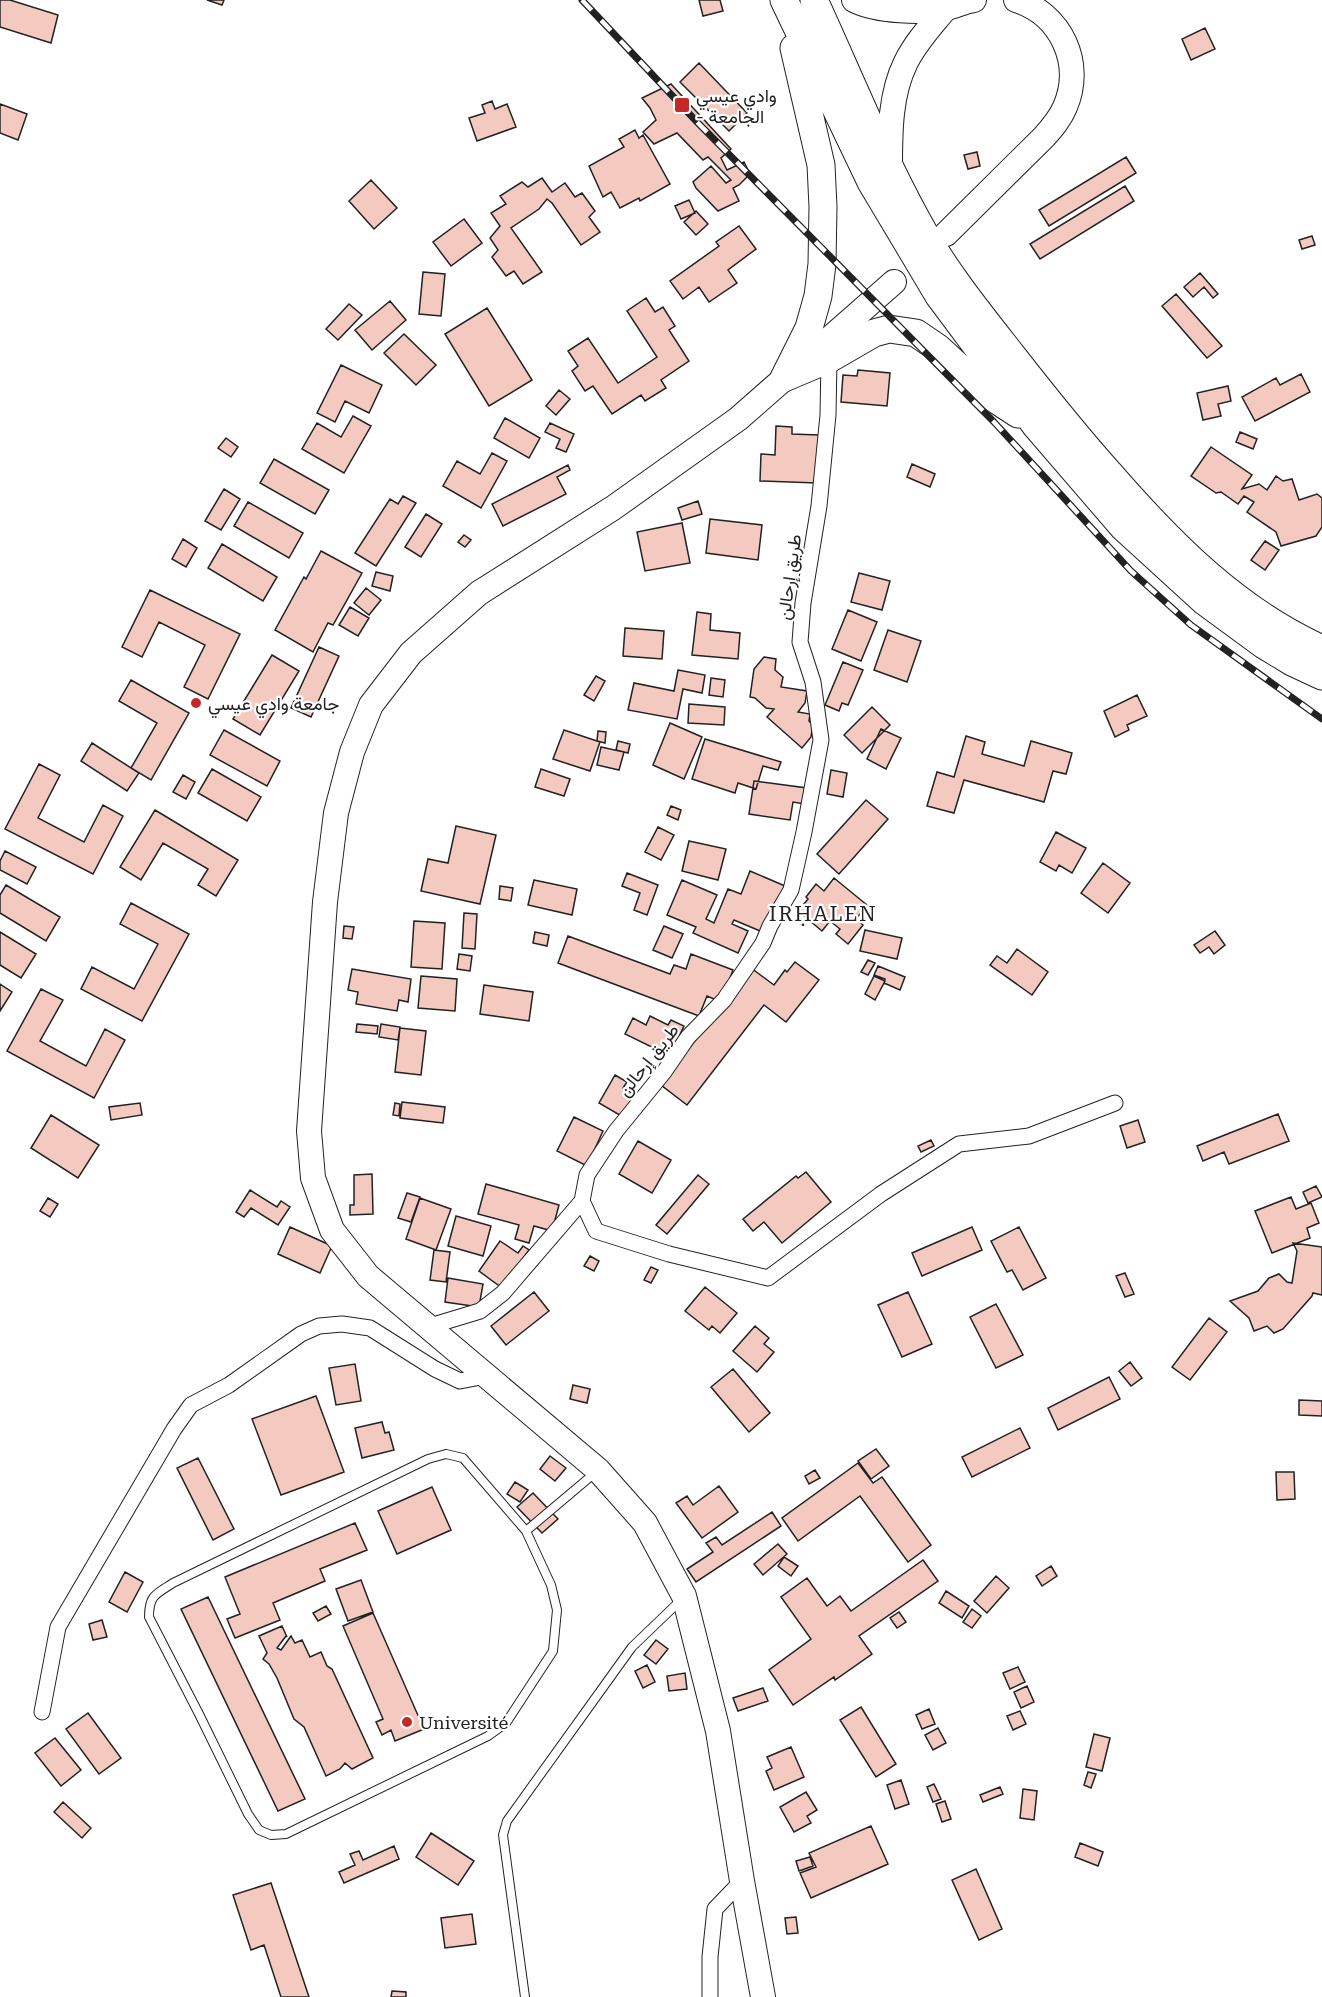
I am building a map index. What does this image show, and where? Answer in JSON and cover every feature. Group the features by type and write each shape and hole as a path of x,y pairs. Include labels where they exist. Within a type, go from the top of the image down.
{"highway":[{"path":"784,0 821,165 823,207 822,264 818,296 809,328 784,378"},
{"path":"784,0 871,182 939,296 1036,426 1123,527 1204,601 1264,645 1322,676"},
{"path":"814,0 890,168 919,224 955,279 1056,412 1145,514 1220,586 1278,627 1322,649"},
{"path":"784,378 829,359 874,333 890,329 916,333 939,348 989,395 1036,426"}],"main road":[{"path":"854,0 869,6 893,10 945,9 974,0"},
{"path":"946,234 1044,137 1057,123 1066,107 1071,88 1072,70 1063,37 1043,12 1030,4 1016,0"},
{"path":"890,168 890,130 898,83 917,42 945,9"},
{"path":"763,1997 718,1731 684,1596 645,1523 598,1470 368,1276 332,1230 313,1178 309,1131 325,902 336,813 352,752 371,705 411,653 478,593 622,501 738,419 894,282"}],"street":[{"name":"طريق إرحالن","path":"582,1201 587,1175 616,1131 688,1037 724,1000 763,943 791,890 820,740 813,682 801,642 803,603 819,506 828,415 829,359"},
{"path":"427,1326 480,1311 503,1293 582,1201 596,1231 669,1254 768,1278 881,1194 959,1144 1029,1136 1115,1104"},
{"path":"42,1712 58,1627 174,1429 191,1405 229,1385 301,1334 319,1326 342,1324 370,1328 435,1369 460,1381 486,1376"},
{"path":"710,1997 710,1957 715,1909 742,1881"}],"lane":[{"path":"446,1454 464,1458 526,1531 551,1585 557,1610 553,1650 506,1724 488,1736 286,1834 271,1835 259,1830 248,1814 200,1714 149,1617 149,1604 154,1595 173,1583 428,1459 446,1454"},
{"path":"526,1531 598,1470"},
{"path":"525,1997 503,1835 507,1821 632,1647 684,1596"}],"building":[{"path":"0,0 10,0 58,15 51,43 0,27"},
{"path":"207,0 224,0 222,5"},
{"path":"699,0 720,0 723,11 703,16"},
{"path":"1205,28 1215,49 1191,60 1182,39"},
{"path":"699,63 747,113 729,131 680,82"},
{"path":"671,84 731,149 721,158 727,170 744,162 750,174 733,188 739,201 718,211 693,182 711,166 726,183 731,180 708,157 703,160 677,133 654,144 643,132 656,120 642,98"},
{"path":"492,101 495,109 507,104 516,127 477,141 469,118 485,113 482,105"},
{"path":"0,104 27,114 18,140 0,133"},
{"path":"635,130 639,138 643,135 670,184 640,201 639,198 620,208 611,192 603,197 589,166 624,147 619,139"},
{"path":"977,152 980,166 968,169 964,155"},
{"path":"1126,157 1136,173 1049,226 1039,210"},
{"path":"542,178 552,192 565,183 575,197 582,193 595,211 589,217 600,232 581,245 547,199 539,209 511,228 542,272 523,284 514,271 506,276 492,257 498,250 490,238 500,226 491,213 506,204 500,196 522,182 528,187"},
{"path":"371,180 397,208 374,229 349,201"},
{"path":"1125,186 1134,201 1040,259 1030,244"},
{"path":"689,200 695,213 681,219 675,206"},
{"path":"696,211 708,224 696,235 684,222"},
{"path":"464,219 482,243 451,266 433,242"},
{"path":"739,226 756,249 728,270 737,283 709,302 699,287 683,299 670,281 719,246 716,242"},
{"path":"1312,236 1315,245 1302,249 1299,240"},
{"path":"423,272 445,274 441,316 419,314"},
{"path":"1200,273 1218,294 1213,298 1204,287 1193,297 1184,287"},
{"path":"1176,294 1222,346 1207,358 1162,306"},
{"path":"646,298 655,312 663,307 675,326 669,330 689,361 661,380 666,388 645,401 641,395 612,414 593,386 585,391 572,371 578,366 568,351 588,338 618,383 657,357 627,311"},
{"path":"390,301 406,320 372,350 355,330"},
{"path":"349,304 362,315 338,340 326,329"},
{"path":"487,308 532,380 489,406 445,334"},
{"path":"404,334 436,365 416,385 384,353"},
{"path":"341,365 382,385 369,413 345,401 335,422 317,413"},
{"path":"858,370 890,373 887,406 841,402 843,375 857,376"},
{"path":"1301,374 1310,392 1255,421 1242,397 1276,378 1280,385"},
{"path":"1228,386 1231,401 1218,404 1221,416 1203,420 1197,393"},
{"path":"559,390 570,399 556,415 546,406"},
{"path":"353,416 371,426 344,473 302,449 317,423 341,437"},
{"path":"505,418 540,438 529,458 494,438"},
{"path":"550,423 574,434 566,452 556,448 560,439 545,432"},
{"path":"776,426 792,427 792,434 819,435 817,483 760,481 761,454 775,455"},
{"path":"1240,432 1257,439 1253,449 1236,442"},
{"path":"226,438 238,447 231,457 218,448"},
{"path":"1211,447 1252,475 1242,489 1259,484 1267,490 1276,476 1283,481 1292,479 1299,500 1317,494 1322,498 1322,527 1316,536 1281,546 1276,532 1247,512 1254,502 1244,496 1238,504 1221,492 1216,493 1191,476"},
{"path":"492,453 507,461 481,508 443,486 457,461 480,474"},
{"path":"274,459 329,490 315,514 260,483"},
{"path":"912,464 935,474 930,487 907,477"},
{"path":"568,465 570,470 557,477 566,494 503,526 492,504"},
{"path":"224,489 240,499 221,530 205,521"},
{"path":"403,496 416,503 376,566 355,553 390,499 398,504"},
{"path":"698,501 702,514 682,520 678,508"},
{"path":"248,502 303,533 289,558 234,526"},
{"path":"426,514 442,524 421,557 405,547"},
{"path":"710,519 762,525 758,560 706,553"},
{"path":"682,523 690,563 645,571 637,532"},
{"path":"464,535 471,540 465,547 458,542"},
{"path":"183,539 197,548 186,567 172,559"},
{"path":"1265,541 1279,550 1265,570 1251,560"},
{"path":"222,544 277,577 263,601 208,568"},
{"path":"321,551 362,573 333,625 328,623 313,652 275,630"},
{"path":"376,572 393,576 390,591 372,586"},
{"path":"859,573 890,581 882,610 851,602"},
{"path":"366,588 381,600 369,615 354,603"},
{"path":"150,590 240,634 208,699 184,687 205,645 159,622 142,657 122,647"},
{"path":"350,607 369,618 358,636 339,625"},
{"path":"848,610 877,622 861,661 832,649"},
{"path":"697,612 711,614 710,630 740,633 738,659 692,655"},
{"path":"625,628 664,631 662,659 623,656"},
{"path":"888,630 921,641 907,682 874,670"},
{"path":"319,647 339,656 311,717 291,708"},
{"path":"272,655 299,671 260,735 233,719"},
{"path":"764,657 776,659 775,670 783,677 781,687 807,691 805,703 798,712 810,714 809,721 813,725 811,737 802,748 767,717 774,709 766,708 755,698 750,697 754,669"},
{"path":"843,662 863,670 848,705 842,703 839,711 825,705"},
{"path":"678,670 705,675 702,693 683,689 677,719 628,710 634,683 674,691"},
{"path":"596,676 605,681 594,701 584,695"},
{"path":"711,678 725,680 723,697 709,695"},
{"path":"131,680 189,713 151,780 131,768 157,723 119,701"},
{"path":"1137,695 1147,716 1127,725 1129,730 1115,737 1104,711"},
{"path":"689,704 725,707 724,725 688,723"},
{"path":"872,707 890,725 862,753 844,735"},
{"path":"670,723 702,737 684,779 653,765"},
{"path":"881,729 901,738 886,769 867,759"},
{"path":"224,730 280,761 267,786 210,755"},
{"path":"564,730 600,742 590,771 553,759"},
{"path":"598,731 606,732 605,743 597,741"},
{"path":"966,736 985,742 982,754 1024,766 1031,741 1072,753 1066,774 1053,771 1044,802 964,780 954,813 927,806 937,772 954,777"},
{"path":"705,739 781,762 778,770 763,766 756,789 738,783 735,793 692,779"},
{"path":"618,741 630,744 628,753 616,750"},
{"path":"92,743 139,773 127,791 81,761"},
{"path":"601,747 624,752 619,770 597,765"},
{"path":"39,764 60,775 38,818 84,842 103,805 123,816 93,874 5,829"},
{"path":"212,769 261,797 247,821 198,793"},
{"path":"541,769 570,779 564,796 535,787"},
{"path":"831,770 847,773 843,797 827,794"},
{"path":"183,775 195,782 186,799 173,792"},
{"path":"754,781 807,788 805,804 793,802 790,820 749,814"},
{"path":"866,800 888,819 839,874 817,854"},
{"path":"671,806 681,810 678,820 667,815"},
{"path":"155,810 238,860 216,896 198,885 208,869 163,843 141,880 120,867"},
{"path":"456,826 496,835 480,904 421,891 428,859 448,863"},
{"path":"658,827 674,835 661,860 645,852"},
{"path":"1056,832 1086,848 1072,873 1059,865 1056,871 1040,862"},
{"path":"689,841 726,849 718,880 682,871"},
{"path":"5,851 36,867 27,884 0,870 0,861"},
{"path":"1103,863 1130,883 1108,913 1081,893"},
{"path":"750,871 785,886 765,933 734,920 732,924 748,931 738,953 693,933 696,927 667,915 682,880 717,895 706,919 714,923 728,889 741,894"},
{"path":"627,873 658,885 647,915 634,910 640,893 622,886"},
{"path":"834,878 867,905 856,919 863,925 848,944 836,934 840,929 830,921 822,931 798,911 816,884 824,891"},
{"path":"534,880 577,889 572,915 528,905"},
{"path":"6,885 60,917 46,941 0,913 0,895"},
{"path":"500,886 513,888 511,901 499,899"},
{"path":"131,903 189,934 142,1021 81,989 92,967 134,989 158,944 120,924"},
{"path":"464,913 477,914 475,949 462,948"},
{"path":"414,921 445,923 442,969 411,967"},
{"path":"344,926 354,927 352,939 343,938"},
{"path":"664,926 683,934 672,958 653,950"},
{"path":"865,930 902,938 897,959 860,951"},
{"path":"1215,931 1225,945 1214,954 1209,947 1200,953 1194,945"},
{"path":"0,932 36,954 21,978 0,965"},
{"path":"535,932 549,935 547,946 533,943"},
{"path":"568,936 670,974 674,965 686,969 691,954 733,970 721,1002 707,996 699,1016 558,963"},
{"path":"1017,949 1048,972 1032,995 990,965 997,956 1007,963"},
{"path":"459,954 472,956 470,971 457,969"},
{"path":"868,960 875,963 868,975 861,972"},
{"path":"795,962 819,980 786,1022 764,1005 687,1105 661,1085 751,968 774,985 785,970 787,972"},
{"path":"878,966 905,977 900,990 884,983 885,979 874,975"},
{"path":"352,969 411,979 408,1002 399,1000 397,1011 356,1004 358,992 348,990"},
{"path":"421,976 457,979 455,1011 418,1008"},
{"path":"874,976 885,981 875,1000 865,994"},
{"path":"0,984 12,992 0,1011"},
{"path":"484,985 533,992 529,1021 480,1014"},
{"path":"41,989 63,1000 40,1041 86,1066 105,1029 125,1040 94,1098 7,1051"},
{"path":"650,1016 668,1025 671,1020 684,1026 670,1056 625,1034 633,1018 646,1025"},
{"path":"357,1024 378,1026 377,1034 356,1032"},
{"path":"381,1024 400,1027 398,1040 379,1037"},
{"path":"400,1028 426,1031 421,1075 395,1072"},
{"path":"615,1075 627,1082 623,1088 636,1095 623,1117 599,1103"},
{"path":"402,1102 445,1107 443,1123 400,1118"},
{"path":"140,1103 142,1115 111,1120 109,1107"},
{"path":"395,1103 400,1104 399,1116 393,1115"},
{"path":"1278,1114 1289,1141 1229,1164 1224,1152 1203,1161 1197,1146"},
{"path":"51,1115 99,1145 78,1178 31,1148"},
{"path":"574,1117 603,1131 587,1166 557,1151"},
{"path":"1138,1120 1145,1142 1127,1148 1120,1126"},
{"path":"931,1140 934,1146 921,1152 918,1146"},
{"path":"638,1141 671,1160 652,1193 619,1174"},
{"path":"806,1172 831,1202 782,1243 764,1222 753,1231 743,1219 796,1176 798,1178"},
{"path":"372,1174 373,1214 350,1215 350,1205 354,1205 354,1175"},
{"path":"698,1175 709,1184 667,1234 656,1225"},
{"path":"486,1184 559,1205 552,1231 534,1226 529,1243 515,1239 519,1225 478,1214"},
{"path":"1316,1186 1322,1197 1308,1203 1303,1192"},
{"path":"250,1190 277,1207 281,1201 290,1207 278,1225 251,1208 244,1217 236,1212"},
{"path":"407,1193 420,1197 411,1222 398,1218"},
{"path":"1291,1197 1296,1209 1311,1203 1319,1223 1307,1228 1310,1238 1272,1253 1255,1211"},
{"path":"48,1198 58,1204 50,1217 40,1211"},
{"path":"420,1198 451,1209 436,1250 406,1239"},
{"path":"456,1216 491,1226 483,1256 448,1246"},
{"path":"290,1227 332,1246 320,1273 278,1254"},
{"path":"972,1227 982,1250 922,1276 912,1253"},
{"path":"1019,1227 1046,1278 1023,1290 1012,1270 1007,1272 991,1241"},
{"path":"500,1241 518,1253 523,1246 529,1250 502,1288 479,1271"},
{"path":"1293,1243 1322,1247 1322,1295 1313,1293 1283,1329 1274,1333 1267,1326 1254,1331 1249,1318 1230,1301 1258,1291 1269,1278 1279,1274 1287,1282 1292,1283 1297,1251"},
{"path":"434,1250 450,1252 446,1282 430,1280"},
{"path":"590,1256 599,1261 594,1271 584,1266"},
{"path":"651,1267 658,1270 651,1283 644,1280"},
{"path":"1125,1273 1134,1294 1125,1297 1116,1276"},
{"path":"448,1278 483,1284 479,1307 445,1302"},
{"path":"705,1287 737,1313 720,1333 712,1326 709,1330 685,1311"},
{"path":"534,1292 549,1311 506,1345 491,1326"},
{"path":"908,1292 932,1344 902,1357 878,1305"},
{"path":"996,1304 1023,1355 996,1368 970,1317"},
{"path":"1209,1318 1227,1332 1190,1380 1172,1367"},
{"path":"755,1326 769,1338 764,1344 774,1352 757,1372 733,1351"},
{"path":"1130,1362 1142,1378 1131,1386 1119,1371"},
{"path":"355,1364 361,1401 336,1405 329,1368"},
{"path":"733,1369 770,1413 749,1432 711,1387"},
{"path":"1109,1377 1120,1399 1058,1430 1048,1408"},
{"path":"573,1385 590,1389 587,1403 570,1399"},
{"path":"316,1396 344,1472 281,1495 252,1419"},
{"path":"1299,1400 1322,1401 1322,1416 1299,1415"},
{"path":"382,1422 385,1433 389,1432 394,1450 362,1458 355,1428"},
{"path":"1020,1428 1030,1448 972,1477 962,1457"},
{"path":"876,1449 889,1466 871,1479 858,1461"},
{"path":"550,1456 566,1468 555,1481 540,1469"},
{"path":"198,1458 234,1529 213,1540 177,1468"},
{"path":"858,1463 873,1483 882,1477 931,1545 908,1562 860,1496 798,1541 782,1518"},
{"path":"815,1470 820,1478 809,1484 805,1476"},
{"path":"1276,1472 1294,1472 1295,1499 1277,1500"},
{"path":"515,1482 528,1490 520,1502 507,1494"},
{"path":"719,1486 738,1512 702,1538 676,1503 687,1496 693,1505"},
{"path":"432,1487 451,1530 397,1554 378,1511"},
{"path":"533,1493 558,1519 542,1533 517,1507"},
{"path":"772,1512 781,1526 696,1582 687,1569 713,1552 706,1543 716,1537 722,1545"},
{"path":"355,1523 367,1550 320,1569 325,1581 273,1603 280,1620 235,1638 227,1619 240,1614 225,1577"},
{"path":"778,1544 787,1554 763,1575 754,1564"},
{"path":"784,1557 798,1566 791,1576 778,1566"},
{"path":"923,1560 938,1581 859,1636 872,1654 793,1705 769,1670 811,1639 781,1597 807,1578 827,1606 840,1596 851,1611"},
{"path":"1051,1566 1057,1576 1042,1586 1036,1576"},
{"path":"125,1572 143,1582 127,1612 109,1602"},
{"path":"996,1576 1009,1588 987,1613 974,1601"},
{"path":"361,1580 373,1612 348,1621 336,1589"},
{"path":"946,1591 969,1606 962,1618 939,1603"},
{"path":"208,1597 305,1799 278,1811 181,1609"},
{"path":"326,1606 331,1614 318,1621 313,1613"},
{"path":"972,1609 981,1616 972,1628 963,1622"},
{"path":"899,1612 906,1622 897,1628 890,1618"},
{"path":"373,1613 424,1729 395,1741 391,1730 382,1735 376,1722 383,1719 343,1626"},
{"path":"102,1620 107,1637 93,1640 89,1624"},
{"path":"282,1626 287,1637 277,1648 281,1650 291,1636 295,1643 302,1640 310,1657 321,1652 327,1666 332,1669 373,1758 352,1769 345,1763 340,1769 326,1776 304,1727 294,1719 277,1678 269,1664 263,1659 267,1653 259,1636"},
{"path":"656,1640 668,1649 656,1664 644,1655"},
{"path":"647,1665 655,1682 643,1688 635,1671"},
{"path":"1018,1667 1025,1682 1010,1689 1003,1673"},
{"path":"685,1673 687,1689 669,1691 667,1676"},
{"path":"1027,1686 1034,1702 1021,1708 1014,1692"},
{"path":"763,1688 768,1701 738,1711 733,1698"},
{"path":"861,1707 896,1764 876,1777 840,1720"},
{"path":"929,1709 935,1724 922,1729 916,1715"},
{"path":"1020,1711 1026,1724 1013,1730 1007,1716"},
{"path":"88,1713 121,1758 99,1774 66,1729"},
{"path":"938,1728 946,1743 933,1750 925,1735"},
{"path":"1094,1734 1110,1738 1102,1771 1086,1767"},
{"path":"55,1738 81,1770 61,1786 35,1753"},
{"path":"791,1747 804,1777 774,1790 766,1771 772,1768 767,1757"},
{"path":"1088,1772 1096,1774 1091,1788 1084,1785"},
{"path":"901,1780 909,1804 895,1809 887,1785"},
{"path":"934,1784 941,1799 933,1802 927,1787"},
{"path":"1000,1787 1003,1794 983,1802 980,1795"},
{"path":"1023,1789 1037,1791 1034,1820 1020,1818"},
{"path":"806,1792 817,1810 807,1816 811,1823 794,1832 780,1807"},
{"path":"945,1801 951,1819 942,1822 936,1804"},
{"path":"63,1802 91,1828 82,1838 54,1812"},
{"path":"871,1826 888,1864 811,1898 800,1873 816,1867 809,1853"},
{"path":"431,1833 474,1861 458,1885 416,1857"},
{"path":"1080,1843 1103,1852 1098,1866 1075,1857"},
{"path":"394,1846 399,1859 344,1883 339,1872 355,1865 350,1854 359,1851 363,1860"},
{"path":"810,1857 813,1866 799,1871 796,1861"},
{"path":"976,1869 1002,1929 979,1940 952,1880"},
{"path":"271,1883 309,1997 281,1997 264,1945 251,1950 233,1895"},
{"path":"472,1914 476,1944 445,1948 441,1918"},
{"path":"796,1917 798,1933 787,1934 785,1918"},
{"path":"392,1991 406,1992 406,1997 391,1997"}],"railway":[{"path":"582,0 697,122 994,422 1131,571 1191,625 1322,719"}],"place":[{"name":"وادي عيسي - الجامعة","path":"682,105"},
{"name":"جامعة وادي عيسي","path":"196,703"},
{"name":"Université","path":"407,1722"}],"district":[{"name":"IRḤALEN","path":"823,914"}]}
